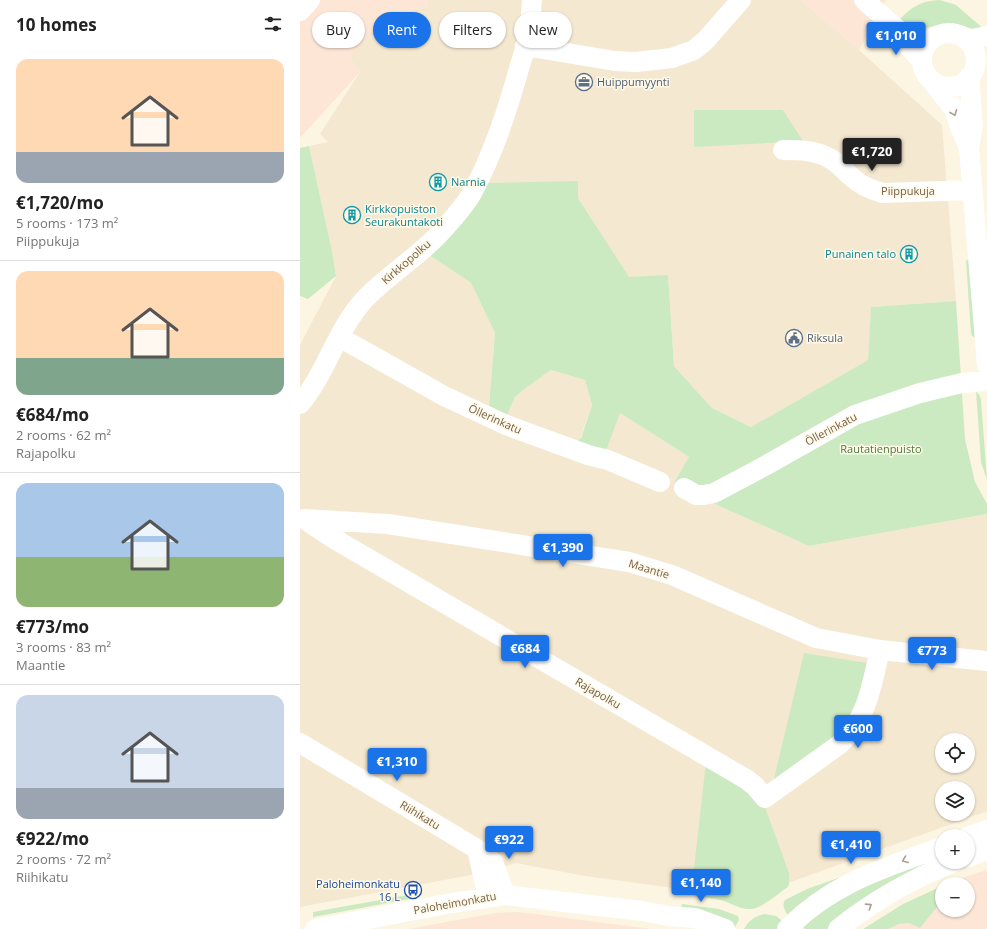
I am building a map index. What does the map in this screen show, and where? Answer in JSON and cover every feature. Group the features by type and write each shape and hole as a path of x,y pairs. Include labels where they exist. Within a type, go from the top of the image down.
{"street":[{"path":"300,11 310,0"},
{"name":"Kirkkopolku","path":"531,12 532,0"},
{"path":"538,48 629,62 672,58 694,50 705,41 741,0"},
{"path":"871,2 898,30 908,46 922,61"},
{"path":"898,30 916,34 938,35"},
{"path":"969,148 954,109 927,75 922,61 923,53 931,39 946,33 953,33 967,40 972,46 975,55 976,71 973,126 969,148 987,365"},
{"path":"967,40 987,36"},
{"name":"Kirkkopolku","path":"300,404 316,380 347,322 363,301 438,235 471,194 494,145 505,115 524,48"},
{"path":"932,81 939,85 955,86 963,82 976,71"},
{"name":"Piippukuja","path":"783,150 802,150 817,153 830,158 854,180 869,189 883,193 973,190"},
{"name":"Öllerinkatu","path":"339,337 444,396 506,425 588,455 608,460 660,482"},
{"name":"Öllerinkatu","path":"684,488 696,496 704,496 714,493 855,415 920,393 962,383 987,380"},
{"name":"Maantie","path":"302,518 388,524 628,562 672,575 816,638 880,650 987,661"},
{"name":"Rajapolku","path":"302,518 331,537 746,780 755,786 765,798 840,744 849,735 862,716 880,650"},
{"name":"Riihikatu","path":"300,743 477,849 493,862 497,896"},
{"path":"975,834 987,830"},
{"path":"787,929 811,907 828,895 848,884 935,850"},
{"path":"975,854 987,850"},
{"path":"838,929 854,916 897,889 937,869"},
{"name":"Paloheimonkatu","path":"315,929 497,896 696,918 725,929"},
{"name":"Paloheimonkatu","path":"668,916 689,929"}],"shaded area":[{"path":"300,0 427,0 428,7 388,12 373,12 373,30 365,39 365,12 312,12 312,48 358,48 350,57 360,72 300,138"},
{"path":"427,0 801,0 942,125 956,301 872,307 868,360 751,427 712,408 674,366 668,276 629,278 578,198 578,181 426,253 471,283 495,333 489,407 507,415 515,397 551,370 585,380 592,405 580,438 571,444 620,413 689,457 708,501 809,546 987,514 987,811 975,815 975,781 935,781 935,821 959,821 747,898 585,876 516,863 476,874 300,907 300,345 336,276 309,146 328,142 320,134 360,72 349,57 357,48 365,48 365,39 373,29 373,48 431,48 431,12 388,12 428,7"},
{"path":"801,0 886,0 859,50"},
{"path":"987,870 987,929 874,929 935,891 935,917 975,917 975,877 964,877"},
{"path":"517,912 651,929 408,929 496,913"}],"green space":[{"path":"940,0 956,5 985,30 973,29 952,23 918,28 900,19 922,3"},
{"path":"694,110 783,110 803,141 694,147"},
{"path":"309,146 336,276 308,299 300,296 300,148"},
{"name":"Rautatienpuisto","path":"578,181 578,198 629,277 668,275 674,366 712,408 751,427 868,360 871,307 956,301 965,439 975,482 987,504 987,514 809,546 708,501 679,490 675,481 689,457 620,413 604,456 571,445 581,438 592,405 585,380 551,370 515,397 507,415 489,407 495,333 471,283 426,253 485,183"},
{"path":"967,260 970,260 976,338 972,336 971,333"},
{"path":"976,391 981,400 987,480 981,462"},
{"path":"804,653 867,663 860,697 846,728 772,787"},
{"path":"706,762 753,790 765,807 789,873 788,887 755,908 744,909 724,901 691,895"},
{"path":"935,855 935,865 852,910 827,929 805,929 799,924 825,903"},
{"path":"838,878 839,881 790,918 784,907 785,900 807,889"},
{"path":"935,889 935,910 920,928 909,923 899,924 888,929 863,929 903,904"},
{"path":"408,895 409,899 313,917 313,912"},
{"path":"682,904 719,909 738,916 739,920 735,927 681,908"},
{"path":"765,914 776,916 785,923 779,929 744,929 753,919"}],"place":[{"name":"Huippumyynti","path":"584,82"},
{"name":"Narnia","path":"438,182"},
{"name":"Kirkkopuiston Seurakuntakoti","path":"352,215"},
{"name":"Punainen talo","path":"909,254"},
{"name":"Riksula","path":"794,338"},
{"name":"Paloheimonkatu 16 L","path":"413,890"}]}
